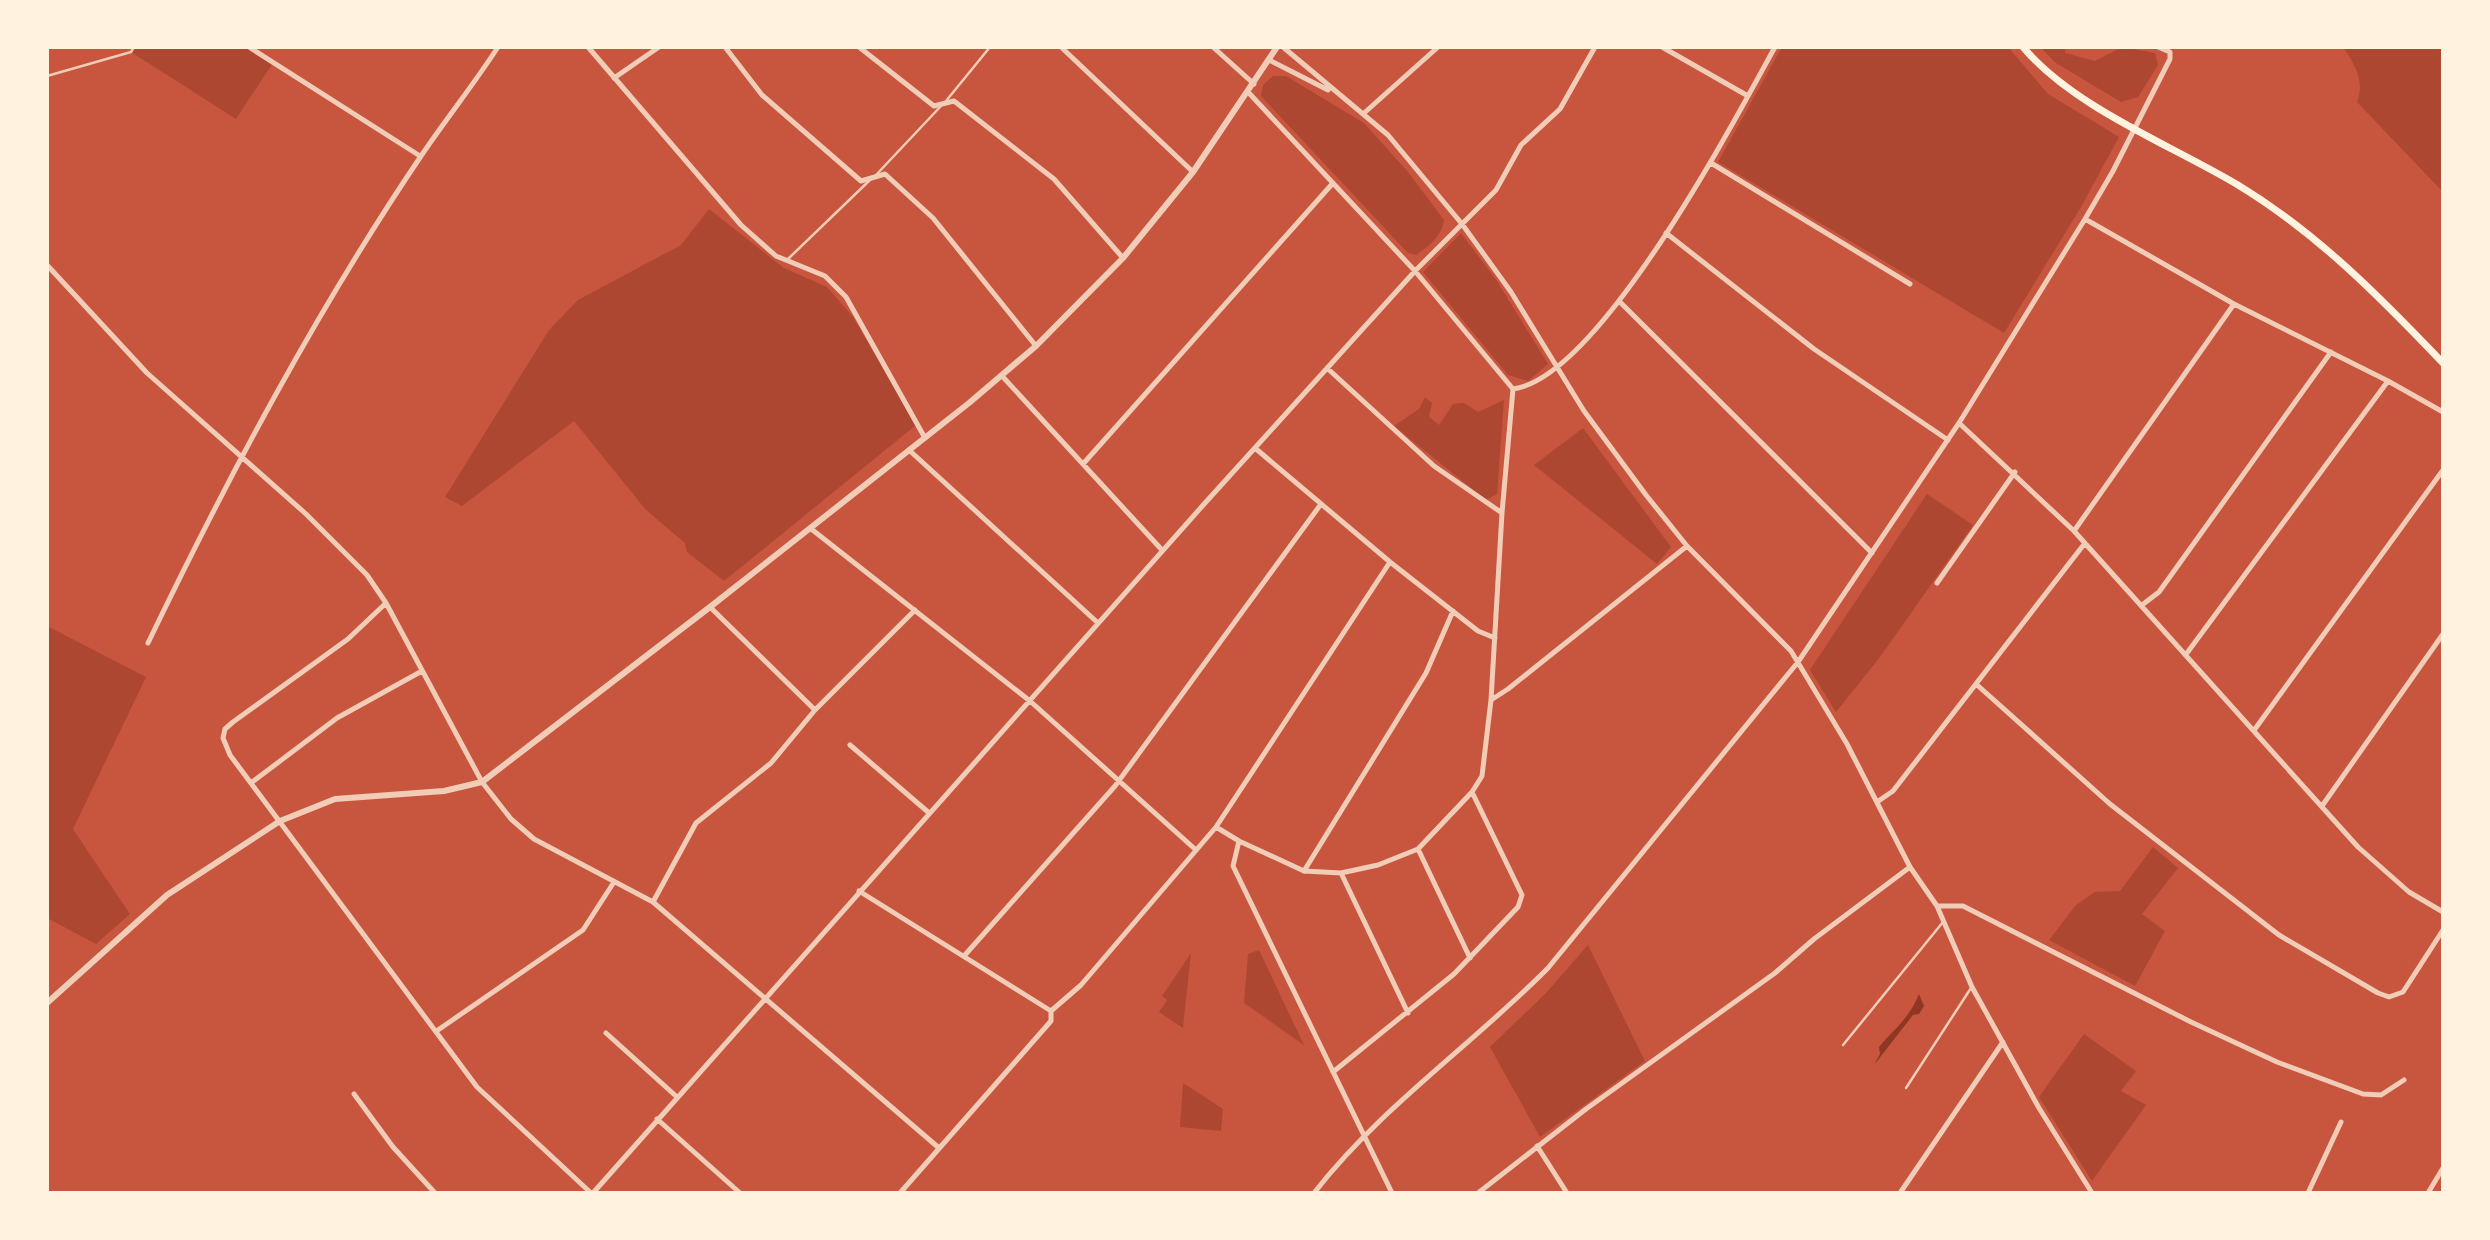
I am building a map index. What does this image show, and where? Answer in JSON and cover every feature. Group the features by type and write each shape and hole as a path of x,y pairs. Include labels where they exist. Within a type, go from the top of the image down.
{"main road":[{"path":"2023,47 2068,87 2238,185 2298,224 2379,296 2443,363"}],"street":[{"path":"249,47 420,156"},
{"path":"148,643 293,363 420,156 498,47"},
{"path":"588,47 740,225 776,256 825,276 846,297 925,438"},
{"path":"614,78 659,47"},
{"path":"725,47 762,95 861,181 885,174 933,218 1035,346"},
{"path":"859,47 934,106 954,101 1054,179 1123,258"},
{"path":"1061,47 1193,172"},
{"path":"1213,47 1254,85"},
{"path":"47,1003 167,895 280,821 335,799 454,789 482,782 710,607 925,438 1035,346 1123,258 1193,172 1254,85 1277,47"},
{"path":"1283,47 1337,95 1388,135 1462,224 1511,292 1556,370 1617,458 1687,546 1764,622 1798,662 1877,802 1910,867 1937,906 1972,987 2092,1193"},
{"path":"1363,114 1438,47"},
{"path":"386,603 348,639 225,729 222,738 251,783 438,1030 477,1087 592,1193 928,811 1030,701 1162,551 1415,271 1496,190 1521,145 1560,109 1595,47"},
{"path":"1662,47 1748,96"},
{"path":"1513,389 1529,387 1556,370 1619,301 1711,163 1775,47"},
{"path":"1314,1193 1365,1135 1502,1014 1548,968 1798,662 1948,440 2085,219 2136,128 2170,59 2170,52 2158,47"},
{"path":"1269,60 1337,95"},
{"path":"1216,827 1239,841 1304,871 1341,873 1378,866 1418,849 1472,792 1485,767 1513,389 1415,271 1248,92"},
{"path":"1711,163 1910,284"},
{"path":"1083,464 1333,183"},
{"path":"2085,219 2234,304 2388,381 2443,412"},
{"path":"1666,233 1814,349 1948,440"},
{"path":"47,265 120,347 346,552 386,603 482,782 522,830 653,902 939,1148"},
{"path":"1619,301 1872,553"},
{"path":"2074,531 2234,304"},
{"path":"2142,605 2159,592 2331,352"},
{"path":"1327,368 1434,466 1502,513"},
{"path":"1002,376 1162,551"},
{"path":"2187,653 2388,381"},
{"path":"1959,423 2015,472 2085,542 2322,806 2383,870 2418,899 2443,912"},
{"path":"1255,448 1390,562 1478,631 1495,638"},
{"path":"909,450 1098,623"},
{"path":"2255,729 2443,470"},
{"path":"1937,583 2015,472"},
{"path":"964,956 1115,786 1321,504"},
{"path":"810,528 1030,701 1196,849"},
{"path":"1877,802 1893,791 2085,542"},
{"path":"1491,700 1508,690 1687,546"},
{"path":"900,1193 1051,1021 1051,1011 1081,985 1216,827 1390,562"},
{"path":"710,607 815,710"},
{"path":"653,902 696,823 771,763 815,710 915,610"},
{"path":"1304,871 1426,673 1453,611"},
{"path":"2322,806 2443,634"},
{"path":"251,783 329,723 422,671"},
{"path":"1976,684 2110,804 2257,918 2316,958 2378,993 2389,997 2403,992 2443,930"},
{"path":"850,745 928,811"},
{"path":"1333,1072 1408,1013 1470,958 1518,907 1521,895 1472,792"},
{"path":"1239,841 1233,866 1392,1193"},
{"path":"1418,849 1470,958"},
{"path":"1478,1193 1537,1146 1769,978 1814,939 1910,867"},
{"path":"1341,873 1408,1013"},
{"path":"438,1030 583,930 614,882"},
{"path":"859,891 1051,1011"},
{"path":"1937,906 1963,906 2202,1028 2338,1085 2363,1094 2381,1095 2404,1080"},
{"path":"606,1034 677,1097"},
{"path":"1900,1193 2003,1042"},
{"path":"354,1094 393,1147 435,1193"},
{"path":"657,1119 740,1193"},
{"path":"2308,1193 2341,1122"},
{"path":"1537,1146 1567,1193"},
{"path":"2427,1193 2443,1168"}],"lane":[{"path":"47,76 131,52 134,47"},
{"path":"788,259 873,178 944,103 990,47"},
{"path":"1843,1045 1943,922"},
{"path":"1906,1088 1972,987"}],"shaded area":[{"path":"134,47 249,47 273,63 236,119 131,52"},
{"path":"1782,47 2008,47 2048,94 2119,137 2081,207 2004,333 1718,162"},
{"path":"2040,47 2066,47 2065,53 2095,61 2122,47 2155,53 2158,65 2138,97 2121,102 2056,63"},
{"path":"2343,47 2443,47 2443,192 2357,102 2359,80"},
{"path":"1273,76 1286,76 1364,123 1408,172 1444,220 1430,245 1416,255 1408,253 1261,96 1263,85"},
{"path":"709,209 784,268 827,287 853,317 916,425 724,581 687,552 685,543 646,510 574,421 462,506 445,497 549,330 578,300 681,245"},
{"path":"1461,233 1497,281 1548,364 1528,381 1508,375 1423,272"},
{"path":"1425,397 1432,403 1429,417 1439,425 1453,404 1464,403 1478,412 1504,400 1497,494 1486,500 1394,426 1419,409"},
{"path":"1583,428 1671,547 1657,564 1534,465"},
{"path":"1927,494 1973,525 1880,657 1836,712 1810,670"},
{"path":"47,626 146,677 73,829 130,914 96,944 47,918"},
{"path":"2153,847 2178,868 2142,914 2165,931 2135,986 2049,940 2076,905 2095,892 2120,891"},
{"path":"1588,945 1645,1061 1540,1137 1490,1047 1546,993"},
{"path":"1259,950 1304,1045 1244,1003 1248,954"},
{"path":"1191,953 1183,1028 1159,1012 1167,1000 1162,996"},
{"path":"1919,994 1924,1006 1919,1014 1913,1015 1874,1065 1880,1054 1879,1047 1906,1017"},
{"path":"2084,1034 2136,1071 2121,1091 2146,1105 2092,1181 2039,1097"},
{"path":"1183,1083 1223,1109 1221,1131 1180,1127"}]}
